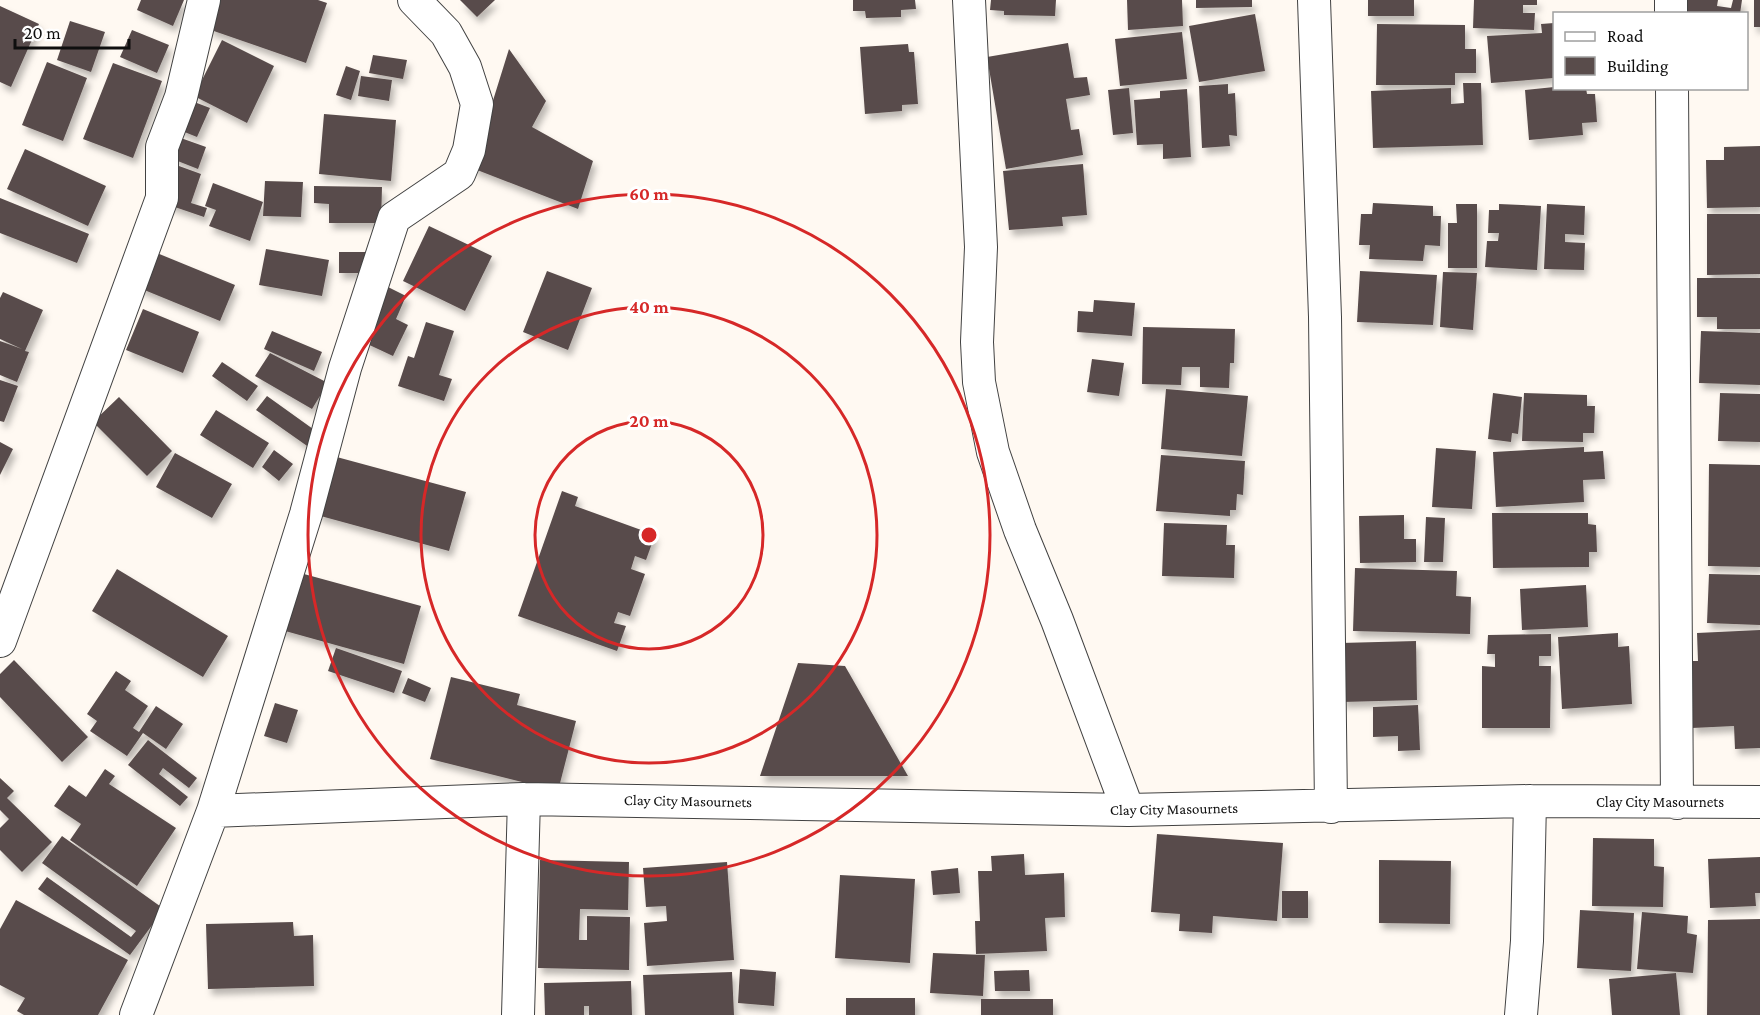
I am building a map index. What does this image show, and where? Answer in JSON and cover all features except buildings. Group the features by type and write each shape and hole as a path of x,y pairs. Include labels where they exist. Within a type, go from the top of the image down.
{"street":[{"path":"0,641 162,198 162,147 181,97 204,0"},
{"path":"136,1015 213,811 306,514 345,368 394,218 459,174 469,150 477,104 465,67 446,33 414,0"},
{"path":"969,0 981,247 977,342 979,382 993,452 1016,519 1128,810"},
{"path":"1314,0 1325,317 1331,807"},
{"path":"1672,90 1677,803"},
{"path":"518,1015 524,799"},
{"name":"Clay City Masournets","path":"213,811 524,799 1128,810 1530,801 1760,802"},
{"path":"1521,1015 1527,941 1530,801"}]}
